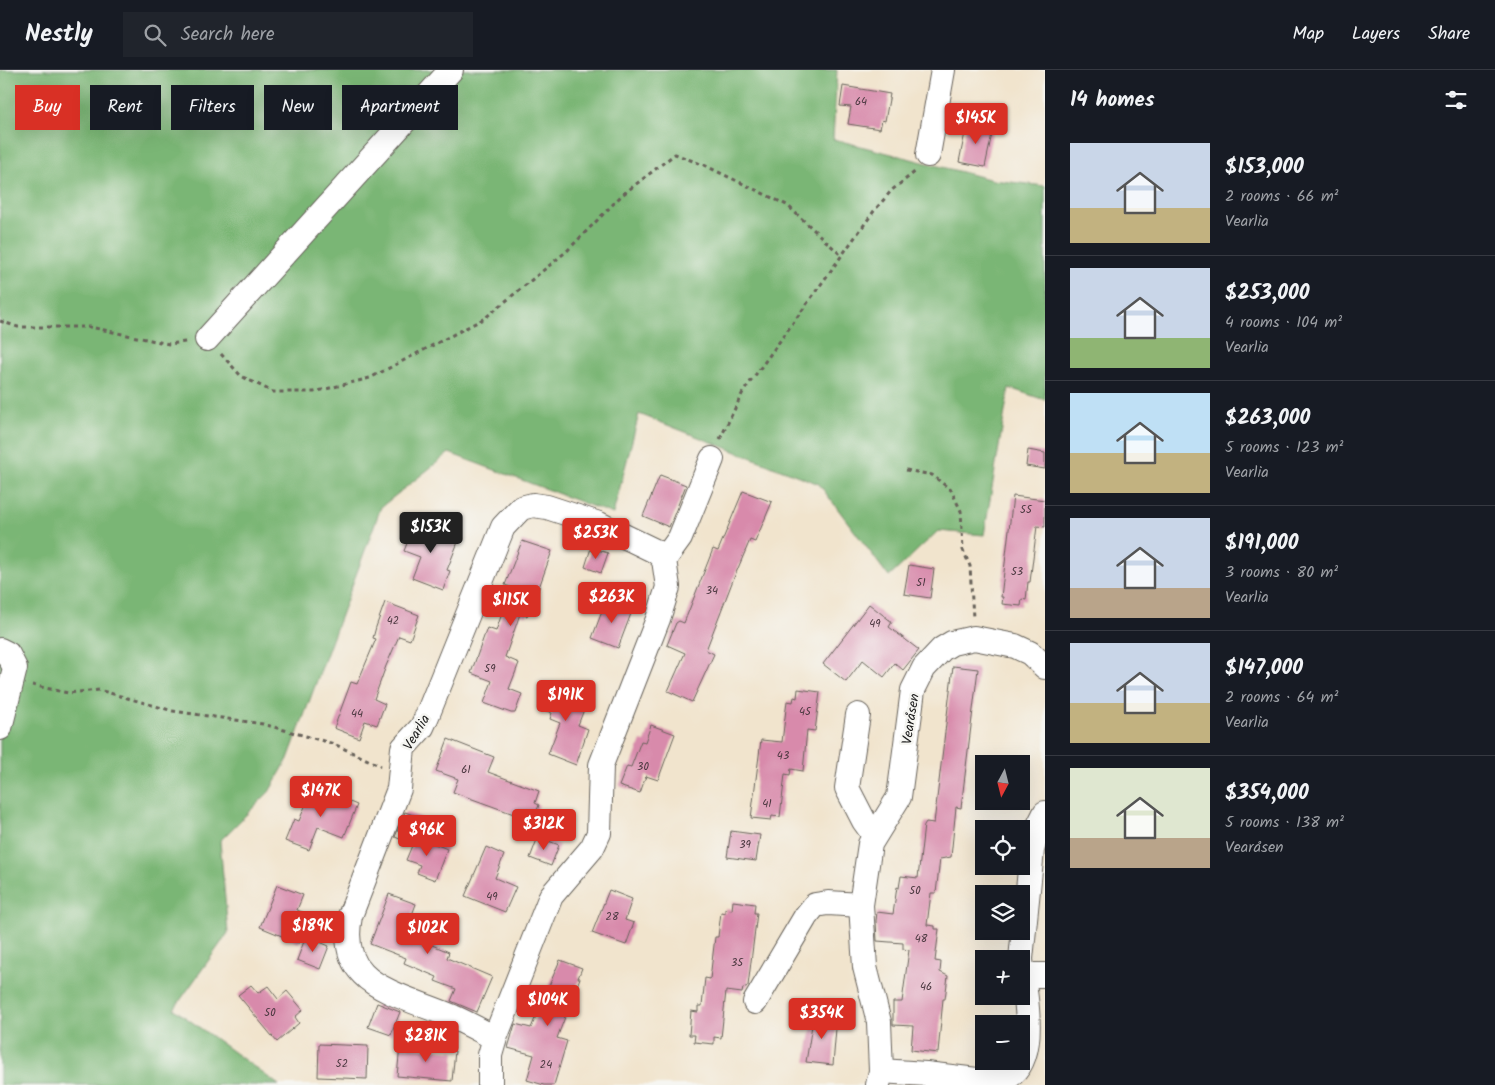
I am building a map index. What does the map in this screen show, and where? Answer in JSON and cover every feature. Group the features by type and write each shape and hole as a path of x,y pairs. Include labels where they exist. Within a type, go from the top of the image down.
{"street":[{"path":"207,339 451,70"},
{"path":"928,155 944,70"},
{"path":"490,1085 490,1055 494,1038 551,896 592,848 599,833 601,765 668,587 664,560 680,538 712,459"},
{"name":"Vearlia","path":"494,1038 455,1018 378,986 362,974 352,957 347,941 350,916 378,846 401,776 403,748 422,727 427,716 496,541 503,527 521,508 533,505 547,507 599,524 657,552 664,560"},
{"name":"Vearåsen","path":"1028,1005 1024,1061 1013,1075 1005,1080 994,1082 926,1074 879,1078 879,1022 865,966 861,905 867,856 874,835 889,816 899,798 911,699 919,677 932,658 952,643 974,638 1015,646 1043,661"},
{"path":"0,650 8,654 15,668 0,728"},
{"path":"858,715 847,788 864,821 874,835"},
{"name":"Vearåsen","path":"1028,950 1032,850 1036,831 1045,813"},
{"path":"755,1002 806,916 815,905 828,903 861,905"}],"path":[{"path":"0,321 18,327 90,327 169,344 207,339 241,376 273,392 314,392 370,378 485,318 567,251 622,195 675,154 706,166 787,205 842,256"},
{"path":"712,459 734,406 743,392 886,197 918,170 928,155"},
{"path":"906,470 932,474 951,490 961,511 963,550 970,566 974,638"},
{"path":"13,681 68,693 99,690 173,711 263,724 334,744 401,776"}],"green space":[{"path":"0,70 837,70 833,139 993,180 1045,186 1045,400 1009,388 984,535 938,531 889,577 819,484 639,414 613,514 449,453 381,507 288,759 269,792 220,841 228,933 174,1009 279,1085 0,1085"}],"building":[{"path":"843,86 890,94 885,121 882,120 880,129 848,124 851,107 840,106"},
{"path":"967,123 993,129 985,167 959,162"},
{"path":"1028,450 1045,453 1045,469 1026,466"},
{"path":"660,475 686,485 669,527 643,516"},
{"path":"743,491 772,502 755,542 750,540 733,580 706,650 714,654 692,702 668,691 685,653 667,645 676,623 679,621 684,623 713,549 718,551"},
{"path":"1013,496 1045,500 1045,527 1037,526 1030,582 1028,582 1026,600 1022,599 1021,606 1002,604 1003,597 1001,597"},
{"path":"422,518 441,525 437,534 458,542 447,570 450,571 443,590 412,578 420,557 404,551 414,525 419,527"},
{"path":"522,541 552,551 527,616 520,614 505,657 519,663 509,689 522,694 515,713 511,713 484,703 492,681 471,673 487,628 496,631 511,587 505,585"},
{"path":"591,548 608,553 601,573 585,567"},
{"path":"909,565 934,569 930,598 904,594"},
{"path":"606,601 632,611 618,648 592,638"},
{"path":"385,602 419,615 410,640 399,636 386,666 374,699 385,704 377,725 365,721 359,738 334,728 351,682 357,684 376,639 373,638"},
{"path":"869,604 892,622 889,627 919,650 903,670 895,663 884,677 863,660 846,682 823,664"},
{"path":"953,666 978,669 961,808 956,807 951,857 940,859 936,893 931,893 927,925 935,926 935,929 939,929 935,961 941,962 940,972 948,976 945,999 943,999 938,1053 911,1050 913,1026 893,1025 893,1002 902,1002 909,950 903,949 903,943 877,941 876,921 877,912 893,914 897,887 899,888 901,876 918,878 924,825 926,822 934,823"},
{"path":"548,684 588,699 578,725 588,729 576,765 548,754 560,723 550,719 552,713 538,708"},
{"path":"798,689 820,692 815,731 807,730 803,771 791,769 790,775 785,774 780,817 772,816 771,820 751,818 761,740 782,742 787,701 793,702 794,697 797,698"},
{"path":"651,725 675,734 658,780 646,776 640,793 619,786 627,766 631,767 641,741 645,742"},
{"path":"448,739 494,757 488,772 539,791 535,803 539,805 533,821 453,792 458,779 436,771"},
{"path":"313,787 357,805 344,837 318,827 309,850 285,841 294,819 299,821"},
{"path":"405,812 422,818 412,844 395,837"},
{"path":"731,831 760,835 756,861 727,857"},
{"path":"416,836 447,849 435,880 417,873 420,865 406,860"},
{"path":"538,837 559,845 551,866 530,858"},
{"path":"486,847 504,855 495,878 516,887 505,912 465,896"},
{"path":"277,885 303,895 297,910 310,915 299,943 260,927"},
{"path":"609,890 632,899 625,920 634,923 626,945 592,933"},
{"path":"389,894 416,904 405,934 449,952 447,958 492,977 477,1012 451,1001 456,989 435,981 437,977 404,963 406,958 370,944"},
{"path":"733,901 755,904 754,913 757,913 748,986 743,988 742,993 726,991 721,1038 714,1037 714,1044 694,1042 695,1035 689,1035 691,1011 698,1012 698,1006 702,1006 705,978 710,979 715,937 718,937 721,912 725,913 725,909 732,910"},
{"path":"306,936 329,946 320,969 297,960"},
{"path":"560,960 582,968 557,1038 567,1041 554,1085 544,1085 527,1080 534,1055 508,1048 515,1024 531,1028"},
{"path":"251,985 258,993 268,986 278,999 287,991 303,1010 295,1017 299,1023 277,1042 238,995"},
{"path":"377,1003 400,1012 391,1035 368,1027"},
{"path":"814,1013 837,1016 833,1065 806,1062"},
{"path":"319,1044 368,1046 367,1079 318,1077"},
{"path":"400,1046 455,1051 452,1081 397,1076"}]}
